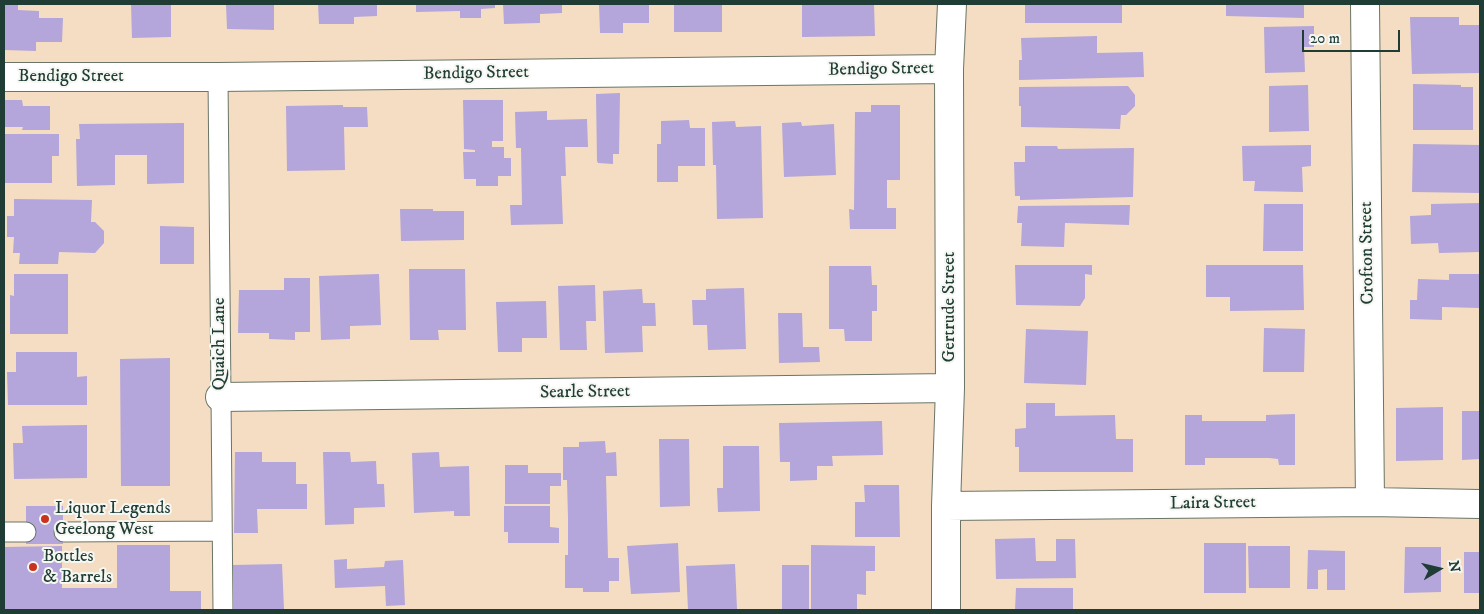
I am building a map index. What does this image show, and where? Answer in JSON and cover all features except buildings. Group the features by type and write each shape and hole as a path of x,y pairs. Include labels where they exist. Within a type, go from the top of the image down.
{"street":[{"name":"Gertrude Street","path":"946,610 946,506 950,388 949,69 952,4"},
{"name":"Crofton Street","path":"1365,4 1370,502"},
{"name":"Bendigo Street","path":"4,77 218,77 949,69"},
{"name":"Searle Street","path":"220,397 950,388"},
{"name":"Laira Street","path":"946,506 1370,502 1480,504"}],"lane":[{"name":"Quaich Lane","path":"218,77 223,610"},
{"path":"64,532 222,530"},
{"path":"4,532 26,532"}],"place":[{"name":"Liquor Legends Geelong West","path":"45,519"},
{"name":"Bottles & Barrels","path":"33,567"}]}
